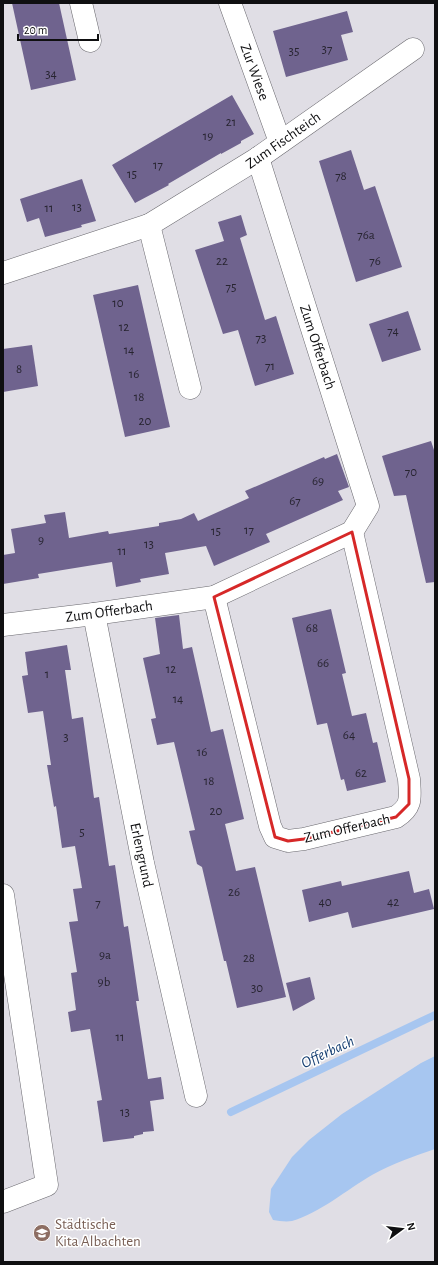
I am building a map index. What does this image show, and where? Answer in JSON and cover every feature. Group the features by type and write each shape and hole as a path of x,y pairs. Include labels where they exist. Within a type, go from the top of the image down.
{"street":[{"path":"81,3 90,41"},
{"name":"Zur Wiese","path":"230,3 280,142"},
{"name":"Zum Fischteich","path":"3,273 29,266 149,225 258,158 413,49"},
{"name":"Zum Offerbach","path":"3,624 94,614 214,597 352,532 368,506 258,158"},
{"path":"149,225 190,388"},
{"name":"Zum Offerbach","path":"214,597 270,826 275,837 288,841 304,839 396,817 404,811 409,804 409,779 352,532"},
{"name":"Erlengrund","path":"94,614 143,863 196,1096"},
{"path":"3,896 47,1185 3,1202"}],"highlighted area":[{"path":"352,532 409,779 409,804 396,817 304,839 288,841 275,837 214,597"}],"water":[{"path":"435,1056 435,1149 403,1160 372,1175 302,1218 292,1221 273,1220 269,1212 271,1189 292,1157 309,1140 342,1114 421,1063"}],"building":[{"path":"12,3 59,3 76,80 31,90"},
{"path":"347,11 353,32 341,35 348,60 286,77 273,31"},
{"path":"232,95 254,134 241,141 241,143 168,184 169,185 135,203 112,165"},
{"path":"351,150 364,190 375,186 402,267 356,282 319,161"},
{"path":"82,179 96,221 81,225 82,227 45,237 39,218 27,222 20,199"},
{"path":"241,215 247,235 240,238 265,320 276,316 294,374 255,386 238,330 223,334 195,250 224,241 218,222"},
{"path":"138,285 170,427 125,437 93,295"},
{"path":"408,311 421,350 382,362 369,324"},
{"path":"32,345 38,386 3,392 3,349"},
{"path":"431,441 435,453 435,582 426,583 406,495 394,496 382,456"},
{"path":"337,454 349,487 338,491 343,500 266,534 270,542 214,566 206,546 165,553 169,574 140,579 141,582 116,587 112,562 38,574 39,578 3,584 3,555 15,553 11,529 46,523 44,515 65,512 69,538 108,531 109,534 159,526 159,523 181,519 194,513 198,521 249,498 245,491 324,457 325,459"},
{"path":"331,609 346,673 342,674 352,716 366,713 373,743 377,742 386,782 347,791 344,779 341,780 327,723 317,725 292,618"},
{"path":"179,615 183,649 192,647 211,732 223,729 244,819 225,824 236,871 255,867 286,997 237,1008 226,961 224,961 202,867 197,864 189,831 195,830 174,742 157,745 151,719 156,718 143,658 160,654 155,618"},
{"path":"67,645 71,670 65,670 72,719 83,717 94,798 99,797 109,866 115,865 124,927 128,926 139,1001 136,1001 148,1079 161,1077 164,1099 150,1101 154,1131 143,1132 143,1134 134,1136 134,1138 103,1142 97,1101 102,1100 90,1029 71,1032 68,1012 76,1010 71,973 77,972 69,922 78,921 73,889 82,888 75,846 62,848 56,806 54,807 47,765 51,765 43,711 28,713 22,676 28,675 25,652"},
{"path":"409,871 414,893 429,889 434,909 352,928 348,912 309,922 302,890 341,881 342,886"},
{"path":"310,977 315,999 293,1011 286,983"}],"waterway":[{"name":"Offerbach","path":"231,1112 435,1015"}],"place":[{"name":"Städtische Kita Albachten","path":"42,1233"}]}
